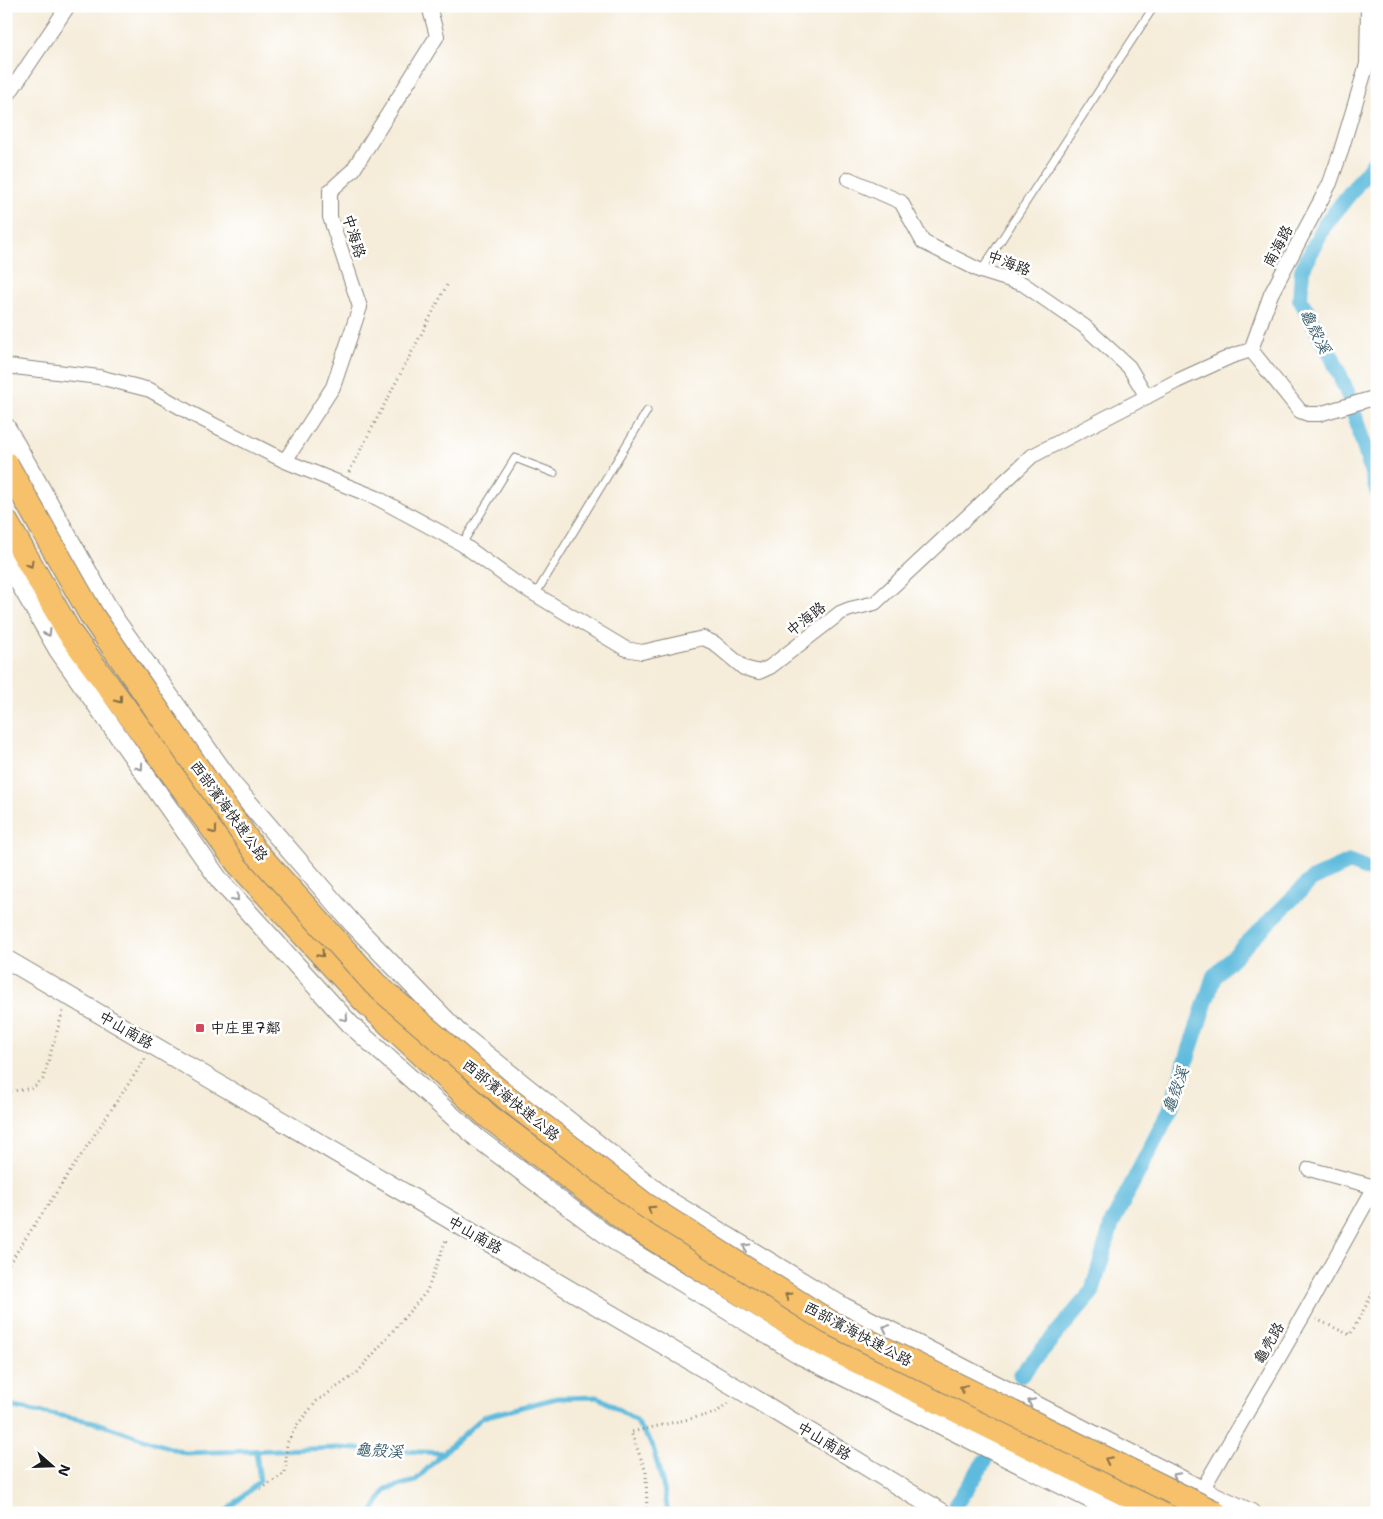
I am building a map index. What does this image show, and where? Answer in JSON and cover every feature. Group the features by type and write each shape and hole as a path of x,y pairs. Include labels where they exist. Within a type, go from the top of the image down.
{"highway":[{"name":"西部濱海快速公路","path":"6,464 92,616 255,851 375,984 508,1099 645,1205 829,1322 1215,1513"},
{"name":"西部濱海快速公路","path":"6,522 69,632 238,863 364,1000 488,1116 632,1225 817,1341 1164,1513"}],"street":[{"path":"6,98 68,6"},
{"name":"中海路","path":"285,461 333,387 360,307 330,217 330,191 353,170 437,36 429,6"},
{"name":"南海路","path":"1251,350 1271,294 1330,183 1340,154 1367,64 1368,6"},
{"name":"中海路","path":"849,180 901,202 923,242 981,271 1023,284 1084,326 1129,367 1147,397"},
{"path":"1251,350 1300,411 1308,414 1319,414 1377,397"},
{"name":"中海路","path":"6,366 99,377 150,390 194,415 285,461 377,498 462,544 513,581 626,649 642,652 703,638 714,643 744,668 759,672 770,667 840,613 875,603 1032,456 1147,397 1224,360 1251,350"},
{"path":"6,427 114,618 233,785 353,924 458,1032 668,1200 844,1307 1202,1490 1251,1513"},
{"path":"6,560 58,650 220,881 351,1025 477,1138 616,1242 802,1356 1118,1513"},
{"name":"中山南路","path":"6,960 742,1391 941,1512"},
{"name":"龜壳路","path":"1186,1513 1202,1490 1304,1314 1376,1185 1310,1169"}],"lane":[{"path":"981,271 1151,11 1147,6"},
{"path":"535,595 647,411"},
{"path":"462,544 515,458 554,473"}],"path":[{"path":"343,484 447,285"},
{"path":"6,1092 33,1088 43,1079 67,996"},
{"path":"6,1268 154,1046"},
{"path":"261,1489 285,1473 287,1443 297,1425 317,1401 357,1373 427,1291 452,1222"},
{"path":"1304,1314 1350,1335 1377,1285"},
{"path":"648,1513 646,1472 632,1432 716,1413 742,1391"}],"waterway":[{"name":"龜殼溪","path":"1377,159 1324,226 1302,270 1300,299 1332,357 1350,399 1377,490"},
{"name":"龜殼溪","path":"1021,1375 1092,1292 1112,1223 1170,1110 1214,976 1311,880 1350,862 1377,873"},
{"name":"龜殼溪","path":"6,1408 14,1407 94,1422 185,1453 337,1448 443,1453 483,1417 557,1398 598,1397 634,1419 652,1444 664,1489 668,1513"},
{"path":"224,1513 260,1481 256,1452"},
{"path":"372,1513 386,1489 415,1481 443,1453"},
{"name":"龜殼溪","path":"957,1502 985,1461"}],"place":[{"name":"中庄里7鄰","path":"200,1028"}]}
